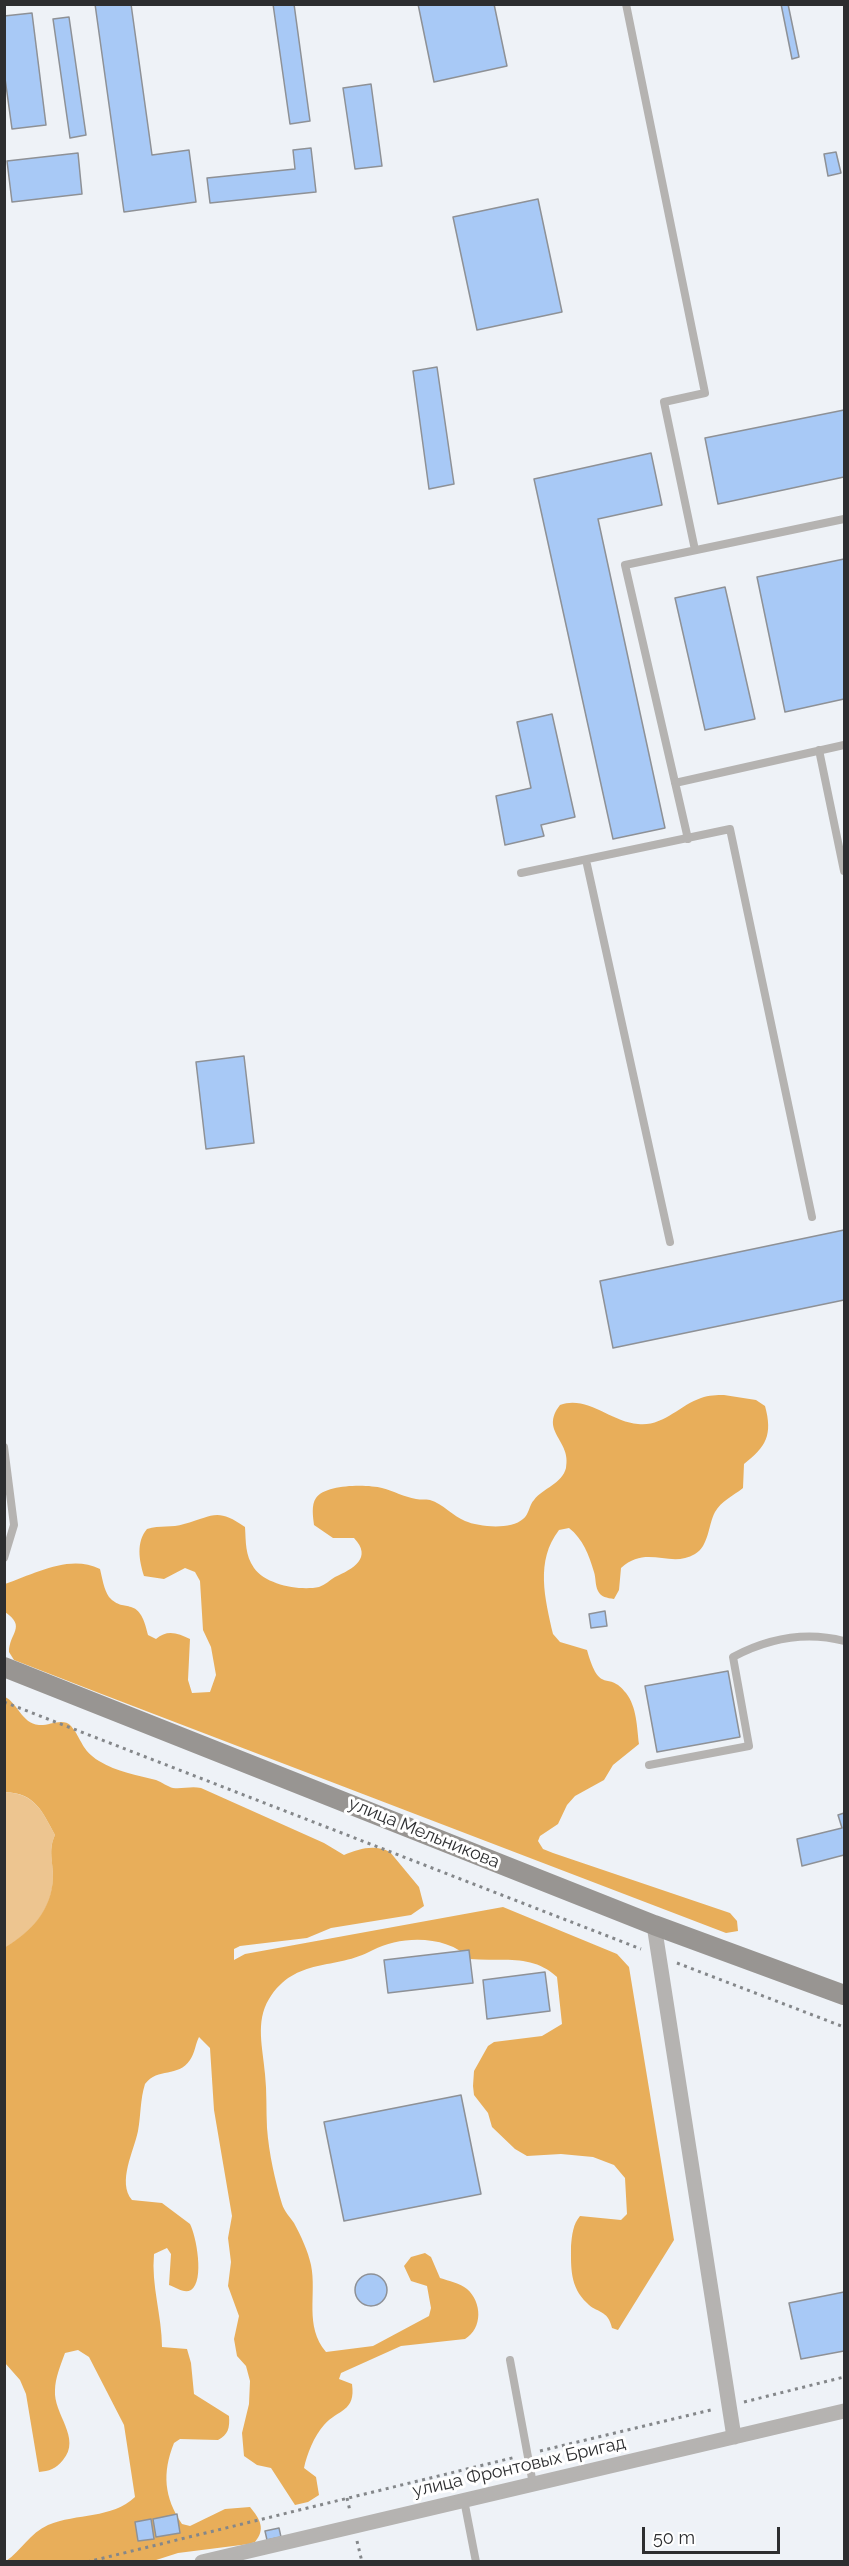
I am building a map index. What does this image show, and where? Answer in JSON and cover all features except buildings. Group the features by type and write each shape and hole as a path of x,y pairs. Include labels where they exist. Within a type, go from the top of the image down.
{"street":[{"name":"улица Мельникова","path":"4,1667 654,1924 844,1995"},
{"path":"654,1924 734,2437"},
{"name":"улица Фронтовых Бригад","path":"202,2562 844,2411"}],"lane":[{"path":"626,4 705,393 664,402 695,550"},
{"path":"688,839 625,565 844,519"},
{"path":"675,783 844,745"},
{"path":"819,750 844,871"},
{"path":"521,873 730,829 812,1217"},
{"path":"586,860 670,1242"},
{"path":"4,1448 14,1525 4,1558"},
{"path":"648,1765 749,1746 733,1657 757,1644 796,1636 821,1635 844,1641"},
{"path":"510,2360 533,2484"},
{"path":"464,2500 476,2562"}],"path":[{"path":"4,1702 844,2027"},
{"path":"87,2562 844,2377"}],"shaded area":[{"path":"724,1395 756,1400 765,1406 768,1433 758,1452 744,1464 743,1488 718,1508 706,1541 700,1550 686,1558 649,1557 631,1561 621,1568 619,1590 614,1599 603,1596 598,1591 588,1554 574,1532 569,1528 559,1530 552,1542 544,1567 544,1580 553,1634 560,1642 587,1650 600,1678 620,1686 626,1693 634,1711 639,1744 613,1765 604,1780 575,1796 567,1805 558,1824 540,1836 538,1841 543,1849 553,1853 730,1913 737,1921 738,1931 726,1933 14,1660 9,1652 16,1626 5,1612 5,1584 52,1567 88,1565 100,1569 109,1597 121,1605 136,1609 144,1622 148,1635 156,1639 164,1634 173,1633 190,1639 188,1680 192,1693 210,1692 216,1675 211,1647 203,1630 200,1581 195,1572 185,1568 164,1579 144,1576 140,1545 147,1529 179,1525 215,1515 228,1517 245,1527 246,1548 259,1574 275,1583 293,1587 319,1587 354,1566 361,1557 362,1551 354,1538 333,1538 314,1525 313,1504 321,1493 347,1486 375,1487 412,1498 430,1500 471,1523 486,1526 511,1525 525,1517 534,1500 564,1473 567,1458 553,1422 554,1414 560,1405 580,1403 618,1419 647,1424 663,1419 693,1401"},
{"path":"5,1697 28,1721 39,1725 68,1723 93,1757 113,1768 156,1780 173,1788 201,1788 324,1843 344,1855 372,1848 390,1852 419,1887 424,1906 411,1915 331,1928 307,1938 240,1946 234,1949 234,1960 245,1954 503,1907 617,1954 629,1967 674,2240 618,2330 612,2328 608,2317 590,2306 577,2290 574,2284 571,2246 574,2226 580,2216 621,2220 627,2214 625,2178 614,2165 593,2157 561,2154 527,2156 515,2149 492,2127 488,2113 474,2095 474,2071 488,2046 494,2042 542,2036 562,2024 557,1977 537,1964 516,1960 470,1959 450,1945 410,1940 384,1945 359,1956 304,1970 291,1976 280,1985 269,1999 262,2017 261,2035 269,2147 283,2207 297,2228 310,2260 313,2321 319,2342 326,2352 373,2346 429,2316 431,2308 427,2286 411,2281 404,2266 411,2257 425,2253 431,2257 440,2278 467,2289 472,2294 478,2308 475,2328 465,2339 401,2346 341,2373 339,2379 352,2384 353,2393 349,2405 324,2425 311,2445 304,2468 316,2477 319,2495 308,2502 295,2505 271,2468 257,2465 244,2456 242,2433 249,2404 250,2381 246,2366 237,2356 234,2339 239,2316 228,2286 231,2262 228,2238 232,2216 214,2110 210,2048 199,2037 192,2057 185,2066 156,2076 145,2084 138,2131 126,2176 128,2193 132,2200 162,2203 190,2224 198,2258 198,2277 191,2290 186,2291 169,2285 171,2254 167,2248 154,2254 153,2266 162,2347 187,2349 191,2363 194,2394 229,2416 228,2431 218,2440 180,2439 174,2443 168,2465 168,2494 182,2524 190,2526 225,2509 250,2507 257,2516 261,2528 255,2542 249,2544 178,2553 153,2561 6,2561 48,2525 116,2509 135,2497 124,2425 89,2357 78,2350 65,2353 55,2390 58,2408 68,2435 68,2452 55,2467 39,2472 26,2394 20,2380 5,2363 4,1948 31,1927 49,1900 53,1877 51,1856 55,1835 41,1811 31,1800 15,1793 5,1792"},
{"path":"4,1792 23,1796 36,1805 55,1835 51,1850 52,1889 45,1910 32,1927 5,1948"}]}
